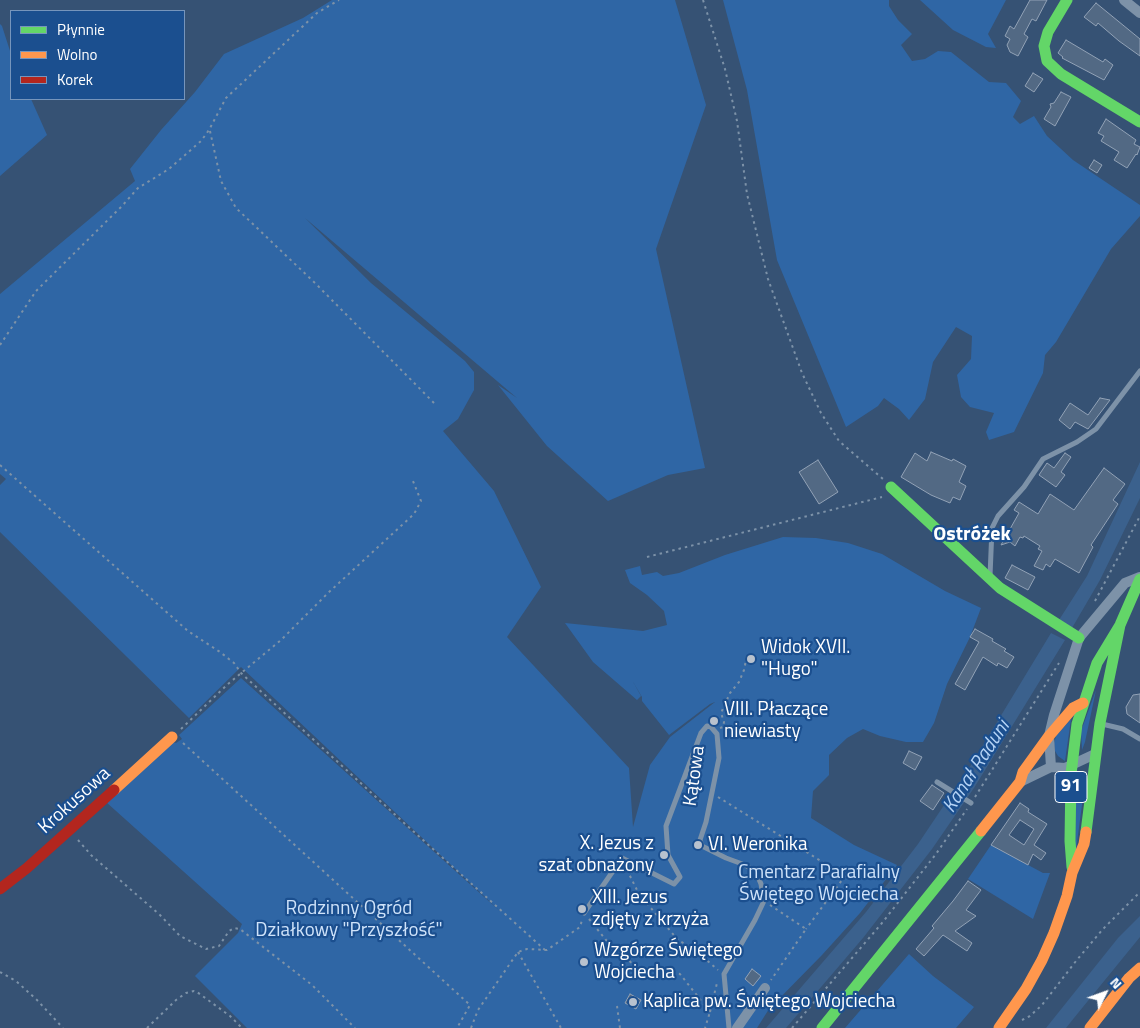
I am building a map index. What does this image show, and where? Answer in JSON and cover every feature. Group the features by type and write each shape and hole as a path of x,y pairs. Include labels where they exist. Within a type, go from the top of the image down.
{"street":[{"path":"1067,0 1048,32 1044,46 1047,61 1062,74 1140,122"},
{"path":"1124,0 1140,13"},
{"path":"891,487 1000,588 1053,624 1076,636"},
{"path":"1051,767 1048,736 1076,636 1125,583 1140,578"},
{"name":"91","path":"1072,873 1070,841 1072,765 1077,724 1097,663 1120,626 1140,578"},
{"name":"91","path":"999,1028 1026,989 1042,960 1054,933 1067,896 1072,873 1084,844 1100,723 1120,626"},
{"path":"822,1028 923,906 1020,782 1023,772 1048,736 1072,708 1083,703"},
{"name":"Krokusowa","path":"0,889 27,868 176,738"},
{"path":"1020,782 1051,767 1065,768 1095,754"},
{"path":"1090,1028 1129,978 1140,968"},
{"path":"737,1028 765,988"}],"lane":[{"path":"990,579 992,528 998,516 1024,487 1043,460 1054,452 1077,442 1096,429 1140,371"},
{"path":"1100,723 1123,728 1140,739"},
{"name":"Kątowa","path":"622,858 674,884 680,877 668,854 666,826 704,728 707,726 714,729 719,740 719,758 706,822 700,840 702,846 745,865 756,872 761,884 764,901"},
{"path":"936,782 969,802"},
{"path":"584,914 622,858"},
{"path":"729,1028 724,974 764,901"}],"path":[{"path":"0,344 36,291 138,188 169,169 201,141 210,130 226,98 317,13 339,0"},
{"path":"647,557 881,498 891,487 839,441 821,413 802,373 768,279 747,194 735,112 725,69 703,0"},
{"path":"210,130 221,181 236,208 316,284 436,404"},
{"path":"0,465 188,631 234,663 241,673 545,950"},
{"path":"413,481 421,501 414,514 328,593 281,640 228,684 176,738 470,1005 457,1028"},
{"path":"1109,576 1140,516"},
{"path":"714,729 723,727 724,722 721,713 730,693 739,682 747,655"},
{"path":"792,1028 882,923 936,854 1060,662"},
{"path":"712,793 845,876 765,988"},
{"path":"65,833 74,836 91,855 160,915 180,936 206,949 219,946 229,931 234,928 240,929 312,986 355,1028"},
{"path":"622,858 639,894 678,940 695,950 724,974 716,984 706,1028"},
{"path":"1022,1020 1030,1016 1042,1005 1103,929 1140,892"},
{"path":"764,901 806,929"},
{"path":"471,1028 478,1010 518,952 527,949 545,950 580,927 584,914"},
{"path":"584,914 606,940 635,966 680,974 710,1012"},
{"path":"518,952 561,1028"},
{"path":"0,972 16,980 64,1028"},
{"path":"147,1028 176,1000 186,993 194,991 230,1016 242,1028"},
{"path":"617,1006 620,1028"}],"green space":[{"path":"332,0 675,0 706,105 656,249 705,468 668,475 608,501 547,446 498,385 517,398 305,218 371,283 465,361 474,372 474,390 458,419 443,431 494,491 541,587 507,637 629,768 633,827 650,765 670,737 715,702 669,735 642,701 642,697 632,680 641,696 637,700 593,662 565,623 643,631 667,625 664,611 647,595 630,583 625,570 640,566 642,575 657,572 663,576 679,573 725,555 783,537 816,538 848,543 882,554 945,591 981,608 970,637 947,684 934,723 923,742 906,742 880,736 863,729 847,738 829,755 829,775 813,791 811,818 854,845 897,865 860,913 769,1009 757,1028 247,1028 195,976 238,933 242,924 106,802 172,742 176,743 182,739 179,735 241,678 502,913 241,667 189,718 0,532 0,485 6,479 0,474 0,294 135,181 130,169 195,92 224,54 303,18"},
{"path":"723,0 889,0 889,6 898,20 912,34 901,45 912,61 925,59 938,51 951,52 989,82 1006,83 1021,101 1013,117 1020,124 1034,116 1047,136 1073,160 1140,205 1140,216 1111,249 1056,342 1045,355 1043,373 1014,432 989,440 986,432 994,413 970,407 961,397 957,375 971,359 972,336 956,327 933,362 925,399 909,420 899,409 884,398 878,406 846,427 777,260 747,90"},
{"path":"920,0 1006,0 988,34 996,48 986,47 953,30"},
{"path":"0,24 10,51 10,100 31,100 47,135 0,176"},
{"path":"1096,690 1085,742 1082,750 1081,731"},
{"path":"1071,719 1065,761 1058,756 1054,743 1056,736"},
{"path":"1086,774 1075,858 1076,776"},
{"path":"991,845 1043,873 1050,873 1033,919 968,879"},
{"path":"909,954 933,976 974,1007 956,1028 845,1028"}],"water":[{"path":"1140,462 1140,498 1100,580 1072,628 1059,620 1087,576"},
{"name":"Kanał Raduni","path":"1051,633 1065,640 974,788 932,849 863,938 786,1028 766,1028 866,912 918,844 971,765"},
{"path":"1140,916 1140,937 1066,1028 1046,1028 1118,938"}],"building":[{"path":"1030,0 1047,0 1036,21 1032,19 1024,34 1028,37 1018,56 1010,52 1007,45 1010,39 1005,36 1010,26 1014,29"},
{"path":"1096,3 1140,39 1140,56 1098,23 1096,26 1084,17"},
{"path":"1066,40 1103,62 1105,59 1113,65 1104,80 1062,58 1058,53"},
{"path":"1033,73 1043,79 1034,92 1025,86"},
{"path":"1061,92 1071,97 1055,126 1044,119 1051,107 1050,104 1054,103"},
{"path":"1106,119 1136,140 1134,144 1140,147 1137,155 1127,168 1114,160 1119,152 1101,141 1104,136 1098,133"},
{"path":"1094,160 1102,165 1097,173 1089,168"},
{"path":"1100,398 1110,400 1088,429 1075,422 1070,429 1059,420 1070,403 1088,415"},
{"path":"931,452 952,461 953,459 966,466 959,482 966,486 960,500 953,497 950,503 931,495 901,477 915,453 927,461"},
{"path":"1065,453 1071,457 1061,472 1065,475 1056,487 1039,475 1047,463 1054,468"},
{"path":"818,460 838,492 819,504 799,472"},
{"path":"1104,468 1125,484 1113,500 1118,504 1091,545 1093,547 1079,573 1055,559 1050,567 1046,564 1043,570 1034,566 1042,551 1038,549 1040,546 1024,536 1023,538 1020,537 1015,546 1010,542 1001,545 1019,513 1014,510 1019,502 1038,514 1050,494 1074,510"},
{"path":"1012,565 1035,577 1028,590 1005,578"},
{"path":"975,629 993,639 992,641 1006,649 1004,651 1014,657 1007,668 998,663 997,666 983,657 965,690 955,684 979,642 970,637"},
{"path":"1140,694 1140,723 1127,714 1126,707 1133,695"},
{"path":"909,751 922,757 915,770 903,763"},
{"path":"932,785 944,793 933,810 920,801"},
{"path":"1020,803 1029,809 1028,812 1047,824 1034,845 1046,853 1041,860 1033,854 1028,865 991,845","holes":["1020,820 1034,829 1024,845 1009,835"]},
{"path":"968,881 981,890 966,910 976,916 955,931 972,943 967,951 943,935 924,956 916,949 934,928 932,926"},
{"path":"752,969 761,976 753,986 745,979"},
{"name":"Kaplica pw. Świętego Wojciecha","path":"630,994 641,1000 636,1009 625,1003"}],"traffic: fast":[{"path":"1067,0 1048,32 1044,46 1047,61 1061,74 1140,122"},
{"path":"891,487 1000,588 1079,638"},
{"path":"1072,867 1070,841 1071,774 1077,724 1097,663 1120,625 1140,579"},
{"path":"1086,832 1100,723 1120,625"},
{"path":"822,1028 981,831"}],"traffic: slow":[{"path":"981,831 1020,782 1023,772 1049,736 1073,708 1083,703"},
{"path":"114,790 172,737"},
{"path":"999,1028 1026,989 1054,933 1067,896 1072,873 1084,844 1086,832"},
{"path":"1090,1028 1129,978 1140,968"}],"traffic: jam":[{"path":"0,889 27,868 114,790"}],"place":[{"name":"Widok XVII. \"Hugo\"","path":"751,659"},
{"name":"VIII. Płaczące niewiasty","path":"714,721"},
{"name":"VI. Weronika","path":"698,845"},
{"name":"X. Jezus z szat obnażony","path":"664,855"},
{"name":"XIII. Jezus zdjęty z krzyża","path":"582,909"},
{"name":"Wzgórze Świętego Wojciecha","path":"584,962"},
{"name":"Kaplica pw. Świętego Wojciecha","path":"633,1002"}],"district":[{"name":"Ostróżek","path":"972,535"}],"park label":[{"name":"Cmentarz Parafialny Świętego Wojciecha","path":"819,884"},
{"name":"Rodzinny Ogród Działkowy \"Przyszłość\"","path":"349,920"}]}
